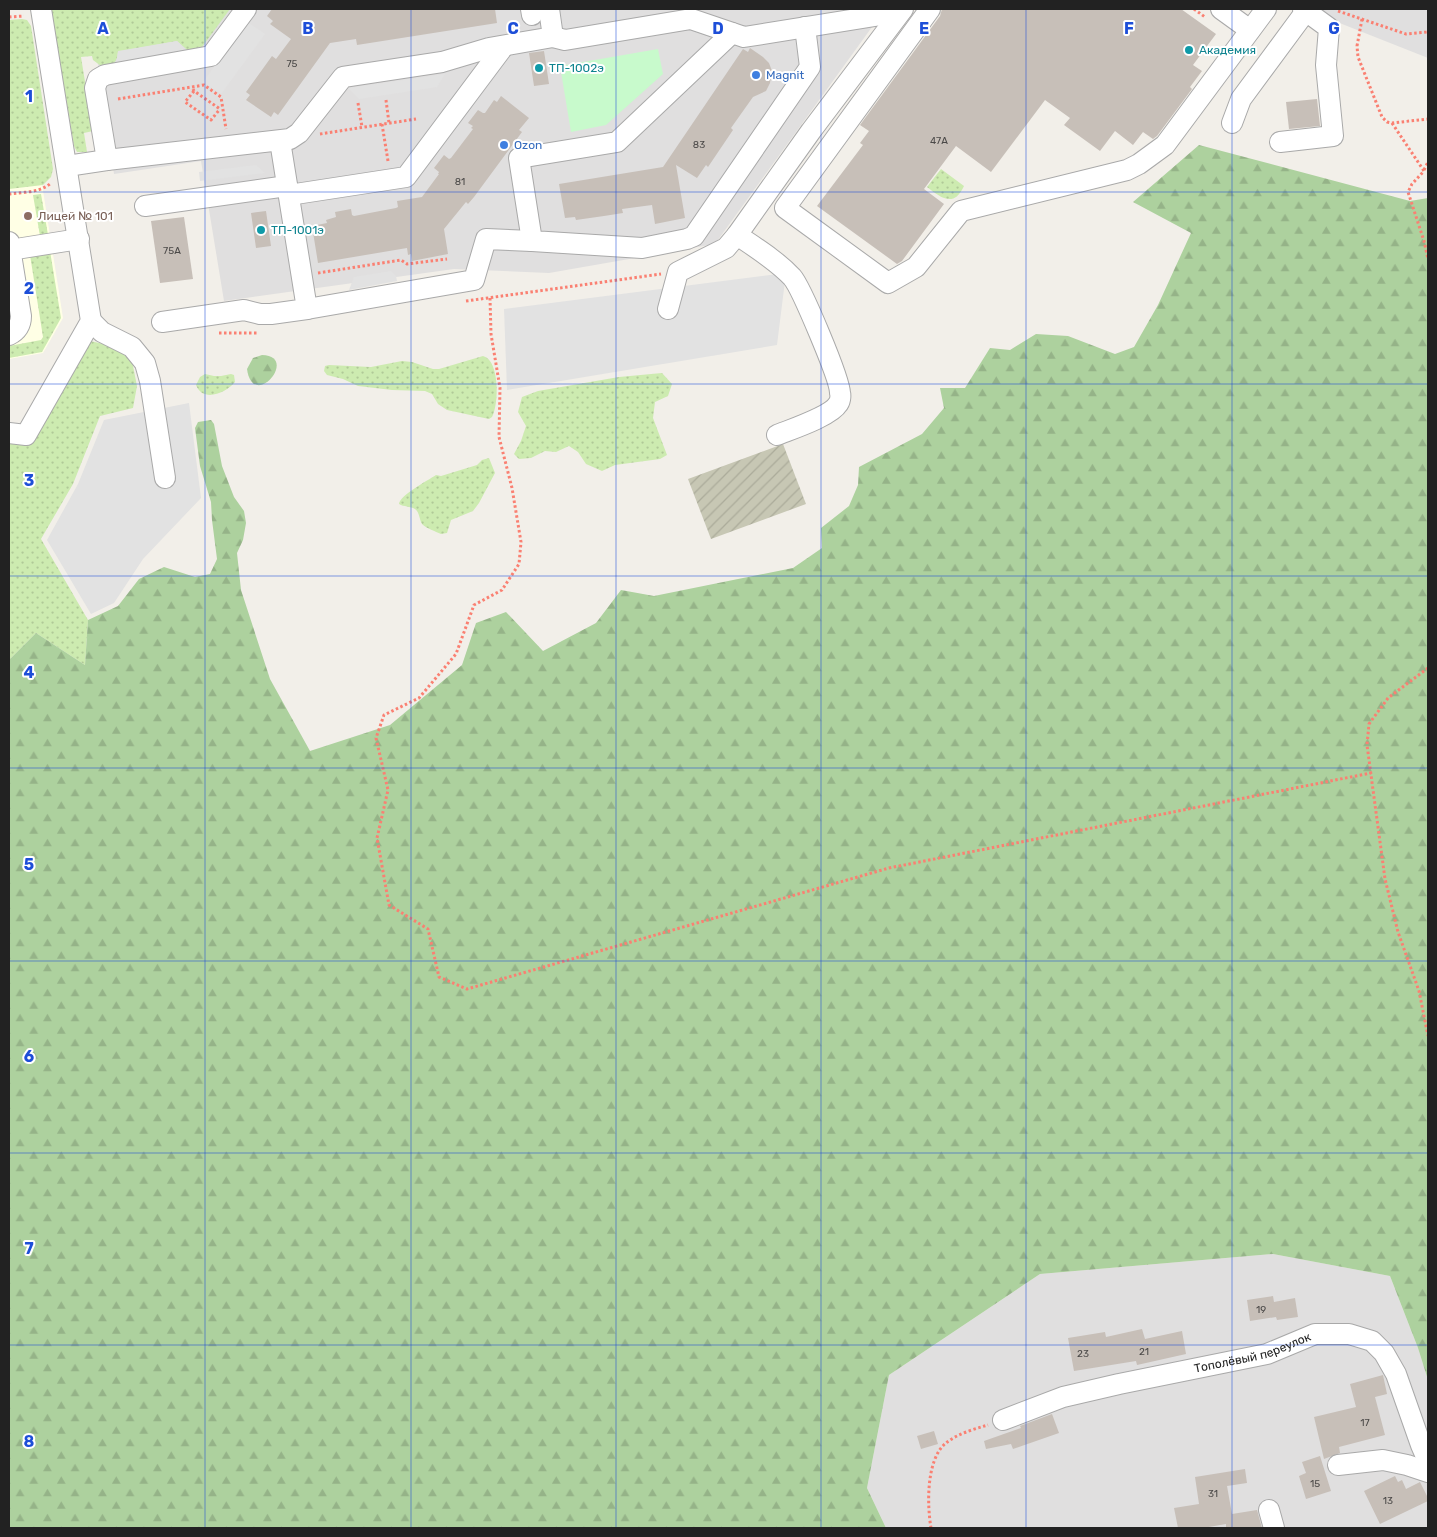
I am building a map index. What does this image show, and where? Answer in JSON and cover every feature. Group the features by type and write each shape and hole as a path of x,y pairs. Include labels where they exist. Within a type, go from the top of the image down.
{"street":[{"path":"41,9 91,321 102,332 132,347 144,362 150,381 165,478"},
{"path":"107,160 95,88 98,79 105,75 211,56 246,9"},
{"path":"930,9 785,208 888,283 916,268 961,211 1127,170 1139,164 1165,145 1266,9"},
{"path":"1221,9 1250,30"},
{"path":"537,11 553,37"},
{"path":"67,166 290,139 299,133 343,77 442,62 488,48 553,37 565,40 690,19 744,37 902,11"},
{"path":"668,309 678,272 726,248 810,131 902,11"},
{"path":"1232,123 1241,99 1317,14"},
{"path":"1280,142 1333,136 1326,65 1317,14"},
{"path":"162,322 244,310 260,314 271,314 474,280 486,239 642,248 687,240 694,236 810,67 805,27"},
{"path":"532,241 519,158 617,142 732,32"},
{"path":"145,206 406,177 504,46"},
{"path":"280,141 306,309"},
{"path":"737,235 776,262 793,278 805,302 836,377 841,394 839,404 829,413 778,435"},
{"path":"9,334 19,327 21,316 9,246 79,239"},
{"path":"9,433 26,435 91,321"},
{"name":"Тополёвый переулок","path":"1003,1420 1063,1398 1119,1384 1267,1354 1315,1334 1349,1334 1372,1341 1384,1353 1396,1374 1428,1461"},
{"path":"1338,1465 1383,1460 1428,1472"}],"path":[{"path":"1317,14 1362,19 1406,34 1428,32"},
{"path":"1362,19 1357,46 1358,57 1382,118 1392,123 1428,119"},
{"path":"118,99 193,89 204,84 221,97 221,109 229,146"},
{"path":"193,89 221,109"},
{"path":"193,89 186,102 205,116 212,120 221,109"},
{"path":"386,100 389,123"},
{"path":"358,103 362,127"},
{"path":"320,134 416,119"},
{"path":"1392,123 1424,171"},
{"path":"382,124 388,161"},
{"path":"1428,162 1424,171 1412,184 1408,192 1428,259"},
{"path":"490,298 491,334 500,388 499,437 512,488 521,542 519,564 502,590 474,605 456,654 419,698 384,715 376,738 388,790 377,838 388,905 428,928 439,976 467,988 889,868 1371,772"},
{"path":"1428,668 1388,698 1369,724 1367,745 1386,879 1398,932 1419,991 1428,1036"},
{"path":"931,1528 929,1478 936,1454 946,1443 969,1431 1003,1420"}],"shaded area":[{"path":"223,9 885,9 715,244 549,273 454,269 224,301 201,161 114,174 96,51"},
{"path":"1320,9 1428,9 1428,58 1337,22"},
{"path":"247,22 265,34 221,94 203,82"},
{"name":"Лицей № 101","path":"17,25 63,318 43,353 9,359 9,26"},
{"path":"177,41 187,50 115,63 118,51"},
{"path":"445,74 437,87 359,99 348,88"},
{"path":"256,165 265,173 200,181 199,172"},
{"path":"391,271 396,276 397,281 349,290 354,277"},
{"path":"778,274 785,281 777,345 507,390 504,309"},
{"path":"189,403 201,498 143,559 114,603 91,614 47,540 78,484 104,420"},
{"path":"783,444 806,504 711,539 688,479"},
{"path":"1273,1254 1390,1276 1418,1348 1428,1380 1428,1528 886,1528 867,1488 889,1375 1040,1274"}],"green space":[{"path":"51,9 230,9 202,47 187,50 177,41 118,52 114,64 101,66 93,60 92,56 81,57 93,131 84,133 87,152 77,152 74,146"},
{"path":"9,20 27,20 31,26 53,169 51,177 43,185 9,189"},
{"path":"658,49 663,74 606,125 571,132 560,66"},
{"path":"1199,145 1410,201 1428,198 1428,1380 1418,1348 1390,1276 1273,1254 1040,1274 889,1375 867,1488 886,1528 9,1528 9,660 36,633 85,665 88,620 118,606 139,579 164,567 195,577 210,574 217,559 211,502 200,466 195,428 198,422 211,420 214,424 222,466 234,497 244,511 246,523 243,540 237,553 241,590 270,679 310,751 390,725 462,665 476,623 506,612 543,651 596,623 621,590 654,596 793,568 822,548 821,528 849,506 858,485 859,467 922,434 944,408 940,388 965,388 990,348 1010,350 1036,334 1068,336 1115,354 1134,347 1158,305 1191,233 1133,202"},
{"path":"941,169 964,186 960,193 952,199 937,195 927,187"},
{"path":"41,194 48,235 40,236 33,195"},
{"path":"50,251 61,318 42,352 9,358 9,346 41,340 43,337 30,255"},
{"path":"90,341 113,346 131,356 137,386 133,408 100,416 73,484 41,539 88,620 85,665 36,633 9,660 9,441 28,444"},
{"path":"262,355 273,358 277,364 276,371 264,384 257,385 251,381 247,369 253,358"},
{"path":"483,356 489,359 493,366 497,393 494,411 489,419 447,410 438,404 432,394 425,391 358,386 343,379 327,375 324,371 325,366 329,365 371,367 402,361 439,369"},
{"path":"662,373 672,384 668,396 655,402 653,418 667,455 660,459 615,465 602,471 586,464 578,452 569,446 556,452 545,451 531,458 519,459 514,454 526,426 518,412 522,397 538,391 619,377"},
{"path":"205,374 221,376 231,374 234,375 235,382 221,393 204,394 196,385 200,377"},
{"path":"489,458 495,473 479,503 473,511 451,520 447,533 441,534 426,527 422,524 415,509 399,504 409,492 436,475 441,476 477,465 482,460"}],"building":[{"path":"272,9 495,9 497,23 357,45 356,39 330,43 278,115 274,112 271,117 246,100 250,95 246,92 272,56 276,59 291,39 270,24 273,21 267,16"},
{"path":"942,9 1181,9 1216,34 1193,65 1202,71 1190,87 1192,89 1153,139 1143,132 1133,145 1115,131 1100,151 1064,125 1070,118 1045,100 991,172 956,146 924,189 944,204 902,261 897,264 817,206 863,145 860,143 869,131 860,125 940,16"},
{"path":"750,48 769,63 772,71 770,83 766,91 753,97 731,128 733,130 708,167 706,165 697,178 676,165 685,218 655,224 652,205 622,209 623,213 604,216 576,220 575,217 565,218 559,184 663,167 743,49 748,52"},
{"name":"ТП-1002э","path":"544,51 549,84 534,86 529,53"},
{"path":"501,96 529,118 519,130 522,132 474,197 468,204 466,202 444,229 448,254 412,261 411,254 408,255 407,248 318,263 312,226 327,223 326,220 336,217 335,212 351,209 354,216 396,208 398,207 397,201 422,197 439,174 434,168 444,155 449,159 451,158 473,129 471,128 473,126 468,123 478,110 485,113 494,100 497,102"},
{"path":"1317,99 1320,126 1289,129 1286,102"},
{"name":"ТП-1001э","path":"266,211 271,246 256,248 251,213"},
{"path":"184,217 193,279 160,283 151,221"},
{"path":"1273,1296 1274,1302 1295,1298 1298,1317 1277,1320 1276,1317 1250,1321 1247,1300"},
{"path":"1142,1329 1145,1339 1182,1331 1186,1354 1137,1365 1136,1361 1074,1371 1068,1338 1105,1332 1106,1337"},
{"path":"1383,1375 1387,1394 1375,1397 1385,1435 1339,1447 1340,1453 1324,1459 1314,1417 1356,1407 1350,1384"},
{"path":"1052,1414 1059,1433 1013,1449 1011,1444 986,1449 984,1441 1021,1428 1020,1426"},
{"path":"934,1431 938,1444 921,1449 917,1436"},
{"path":"1320,1456 1331,1491 1306,1499 1299,1476 1306,1473 1302,1462"},
{"path":"1245,1469 1247,1483 1227,1486 1232,1514 1257,1510 1262,1528 1226,1528 1226,1524 1203,1528 1178,1528 1174,1508 1199,1504 1195,1477"},
{"path":"1395,1476 1398,1482 1402,1480 1406,1489 1420,1482 1428,1501 1380,1524 1364,1491"}],"place":[{"name":"Академия","path":"1189,50"},
{"name":"ТП-1002э","path":"539,68"},
{"name":"Magnit","path":"756,75"},
{"name":"Ozon","path":"504,145"},
{"name":"Лицей № 101","path":"28,216"},
{"name":"ТП-1001э","path":"261,230"}]}
